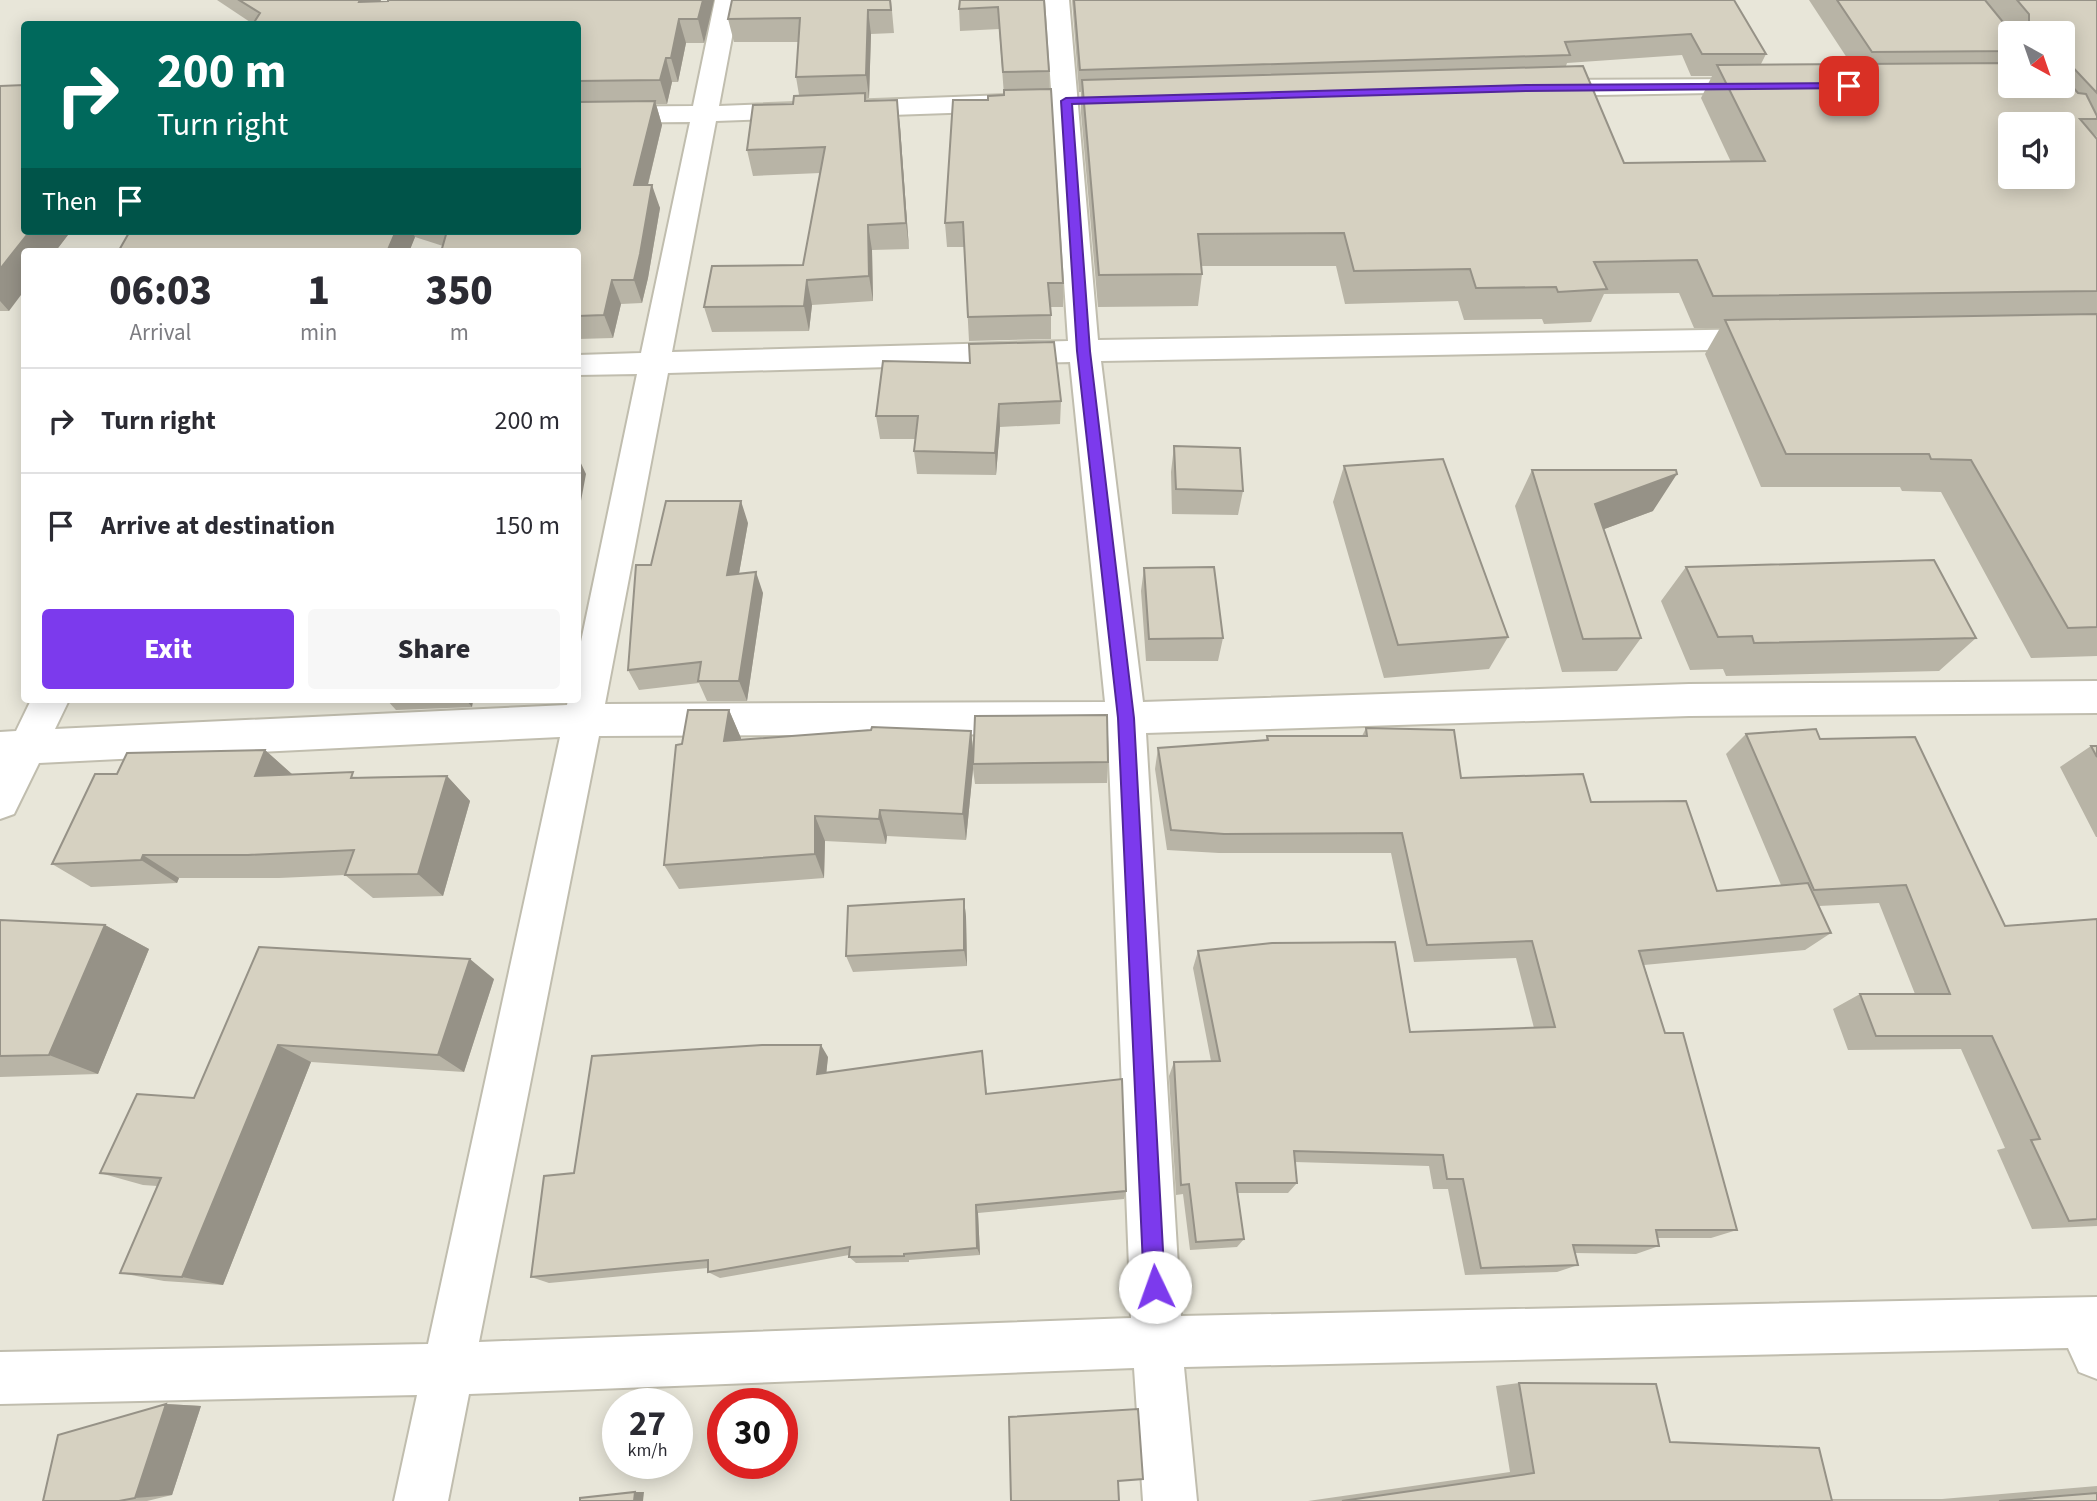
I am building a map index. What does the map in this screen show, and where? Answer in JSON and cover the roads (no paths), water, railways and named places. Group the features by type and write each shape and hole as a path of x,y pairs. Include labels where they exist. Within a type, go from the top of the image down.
{"street":[{"path":"421,1501 583,720 702,114 727,0"},
{"path":"1057,0 1056,102 1126,718 1157,1342 1170,1501"},
{"path":"1513,89 1776,87"},
{"path":"581,116 1056,102"},
{"path":"581,365 1084,351 1793,338"},
{"path":"13,748 583,720 1126,718 1689,701 2097,697"},
{"path":"0,802 13,748 48,703"},
{"path":"0,1378 447,1369 1157,1342 2092,1333"}]}
